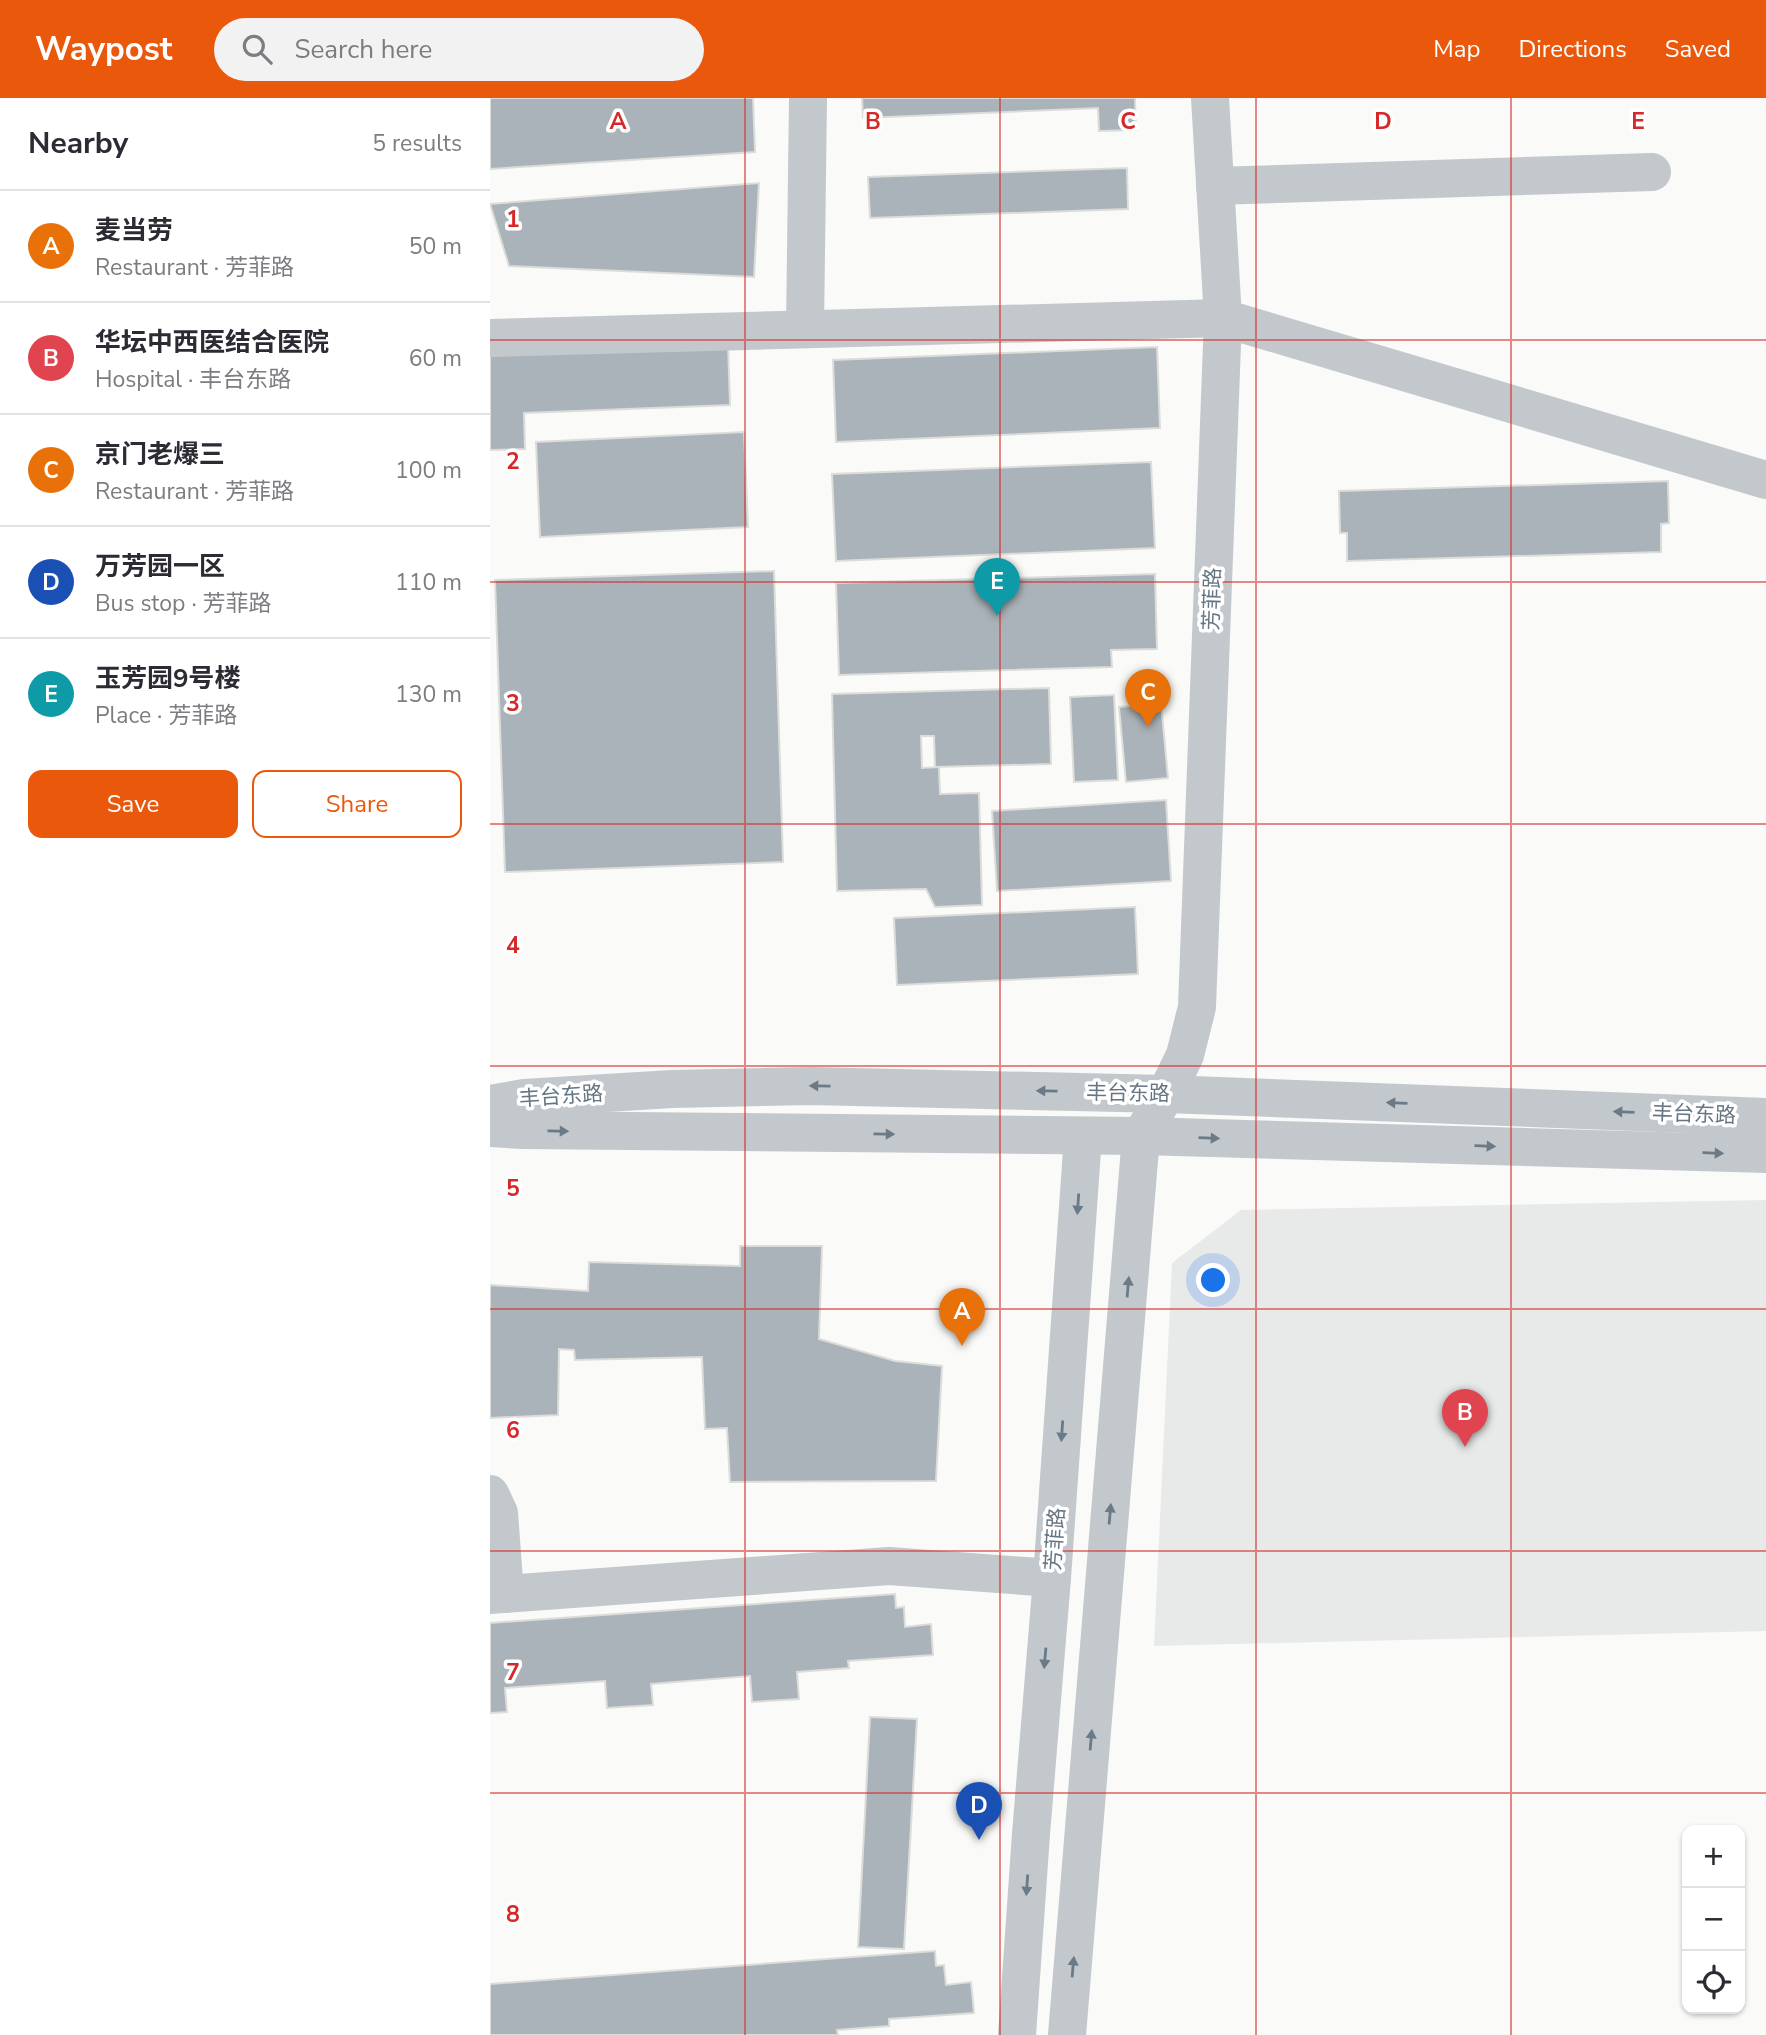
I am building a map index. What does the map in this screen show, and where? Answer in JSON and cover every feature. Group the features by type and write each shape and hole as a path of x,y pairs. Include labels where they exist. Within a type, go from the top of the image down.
{"street":[{"path":"805,330 807,98"},
{"name":"芳菲路","path":"1067,2035 1141,1136 1185,1055 1197,1007 1223,318 1210,98"},
{"path":"1215,186 1652,172"},
{"path":"490,338 1223,318 1766,480"},
{"name":"丰台东路","path":"490,1104 524,1098 671,1089 810,1086 1166,1094 1766,1117"},
{"path":"1083,1136 1166,1094"},
{"name":"丰台东路","path":"490,1128 1141,1136 1766,1154"},
{"name":"芳菲路","path":"1017,2035 1083,1136"},
{"path":"490,1494 499,1513 498,1595 889,1566 1052,1578"}],"shaded area":[{"path":"1766,1200 1766,1631 1154,1646 1172,1263 1241,1210"}],"building":[{"path":"490,98 753,98 755,152 490,169"},
{"path":"862,98 1135,98 1136,130 1099,131 1098,108 863,118"},
{"path":"1127,168 1128,209 870,218 868,177"},
{"path":"759,183 754,277 509,266 490,204"},
{"path":"728,343 730,405 524,413 525,449 490,450 490,352"},
{"path":"1157,347 1160,428 836,442 833,360"},
{"path":"744,432 748,527 540,537 536,442"},
{"path":"1151,462 1155,548 836,561 832,474"},
{"path":"1668,481 1669,523 1661,524 1661,552 1347,561 1347,533 1340,533 1339,491"},
{"path":"774,571 783,862 505,872 495,580"},
{"path":"1155,574 1157,649 1111,650 1112,667 839,675 836,583"},
{"path":"1049,688 1051,764 935,767 934,736 921,736 922,768 939,767 940,794 979,793 982,905 935,907 926,889 837,891 832,694"},
{"path":"1114,695 1118,780 1074,782 1070,697"},
{"path":"1161,703 1168,778 1126,782 1119,707"},
{"path":"1166,800 1171,881 997,891 992,811"},
{"path":"1135,907 1138,974 897,985 894,918"},
{"path":"740,1246 822,1246 819,1339 895,1361 942,1366 936,1481 730,1482 727,1428 705,1429 702,1357 575,1360 574,1350 559,1349 558,1415 490,1418 490,1285 588,1291 589,1262 740,1266"},
{"path":"895,1594 896,1608 904,1607 905,1627 931,1624 933,1655 848,1661 849,1668 797,1672 799,1699 752,1702 750,1676 651,1684 653,1705 607,1708 605,1681 505,1688 507,1712 490,1713 490,1623"},
{"path":"870,1717 917,1719 904,1949 858,1947"},
{"path":"935,1951 936,1966 944,1965 946,1985 971,1982 974,2013 889,2019 889,2026 837,2030 838,2035 490,2035 490,1984"}],"place":[{"name":"玉芳园9号楼","path":"997,616"},
{"name":"京门老爆三","path":"1148,727"},
{"name":"麦当劳","path":"962,1346"},
{"name":"华坛中西医结合医院","path":"1465,1447"},
{"name":"万芳园一区","path":"979,1840"}]}
